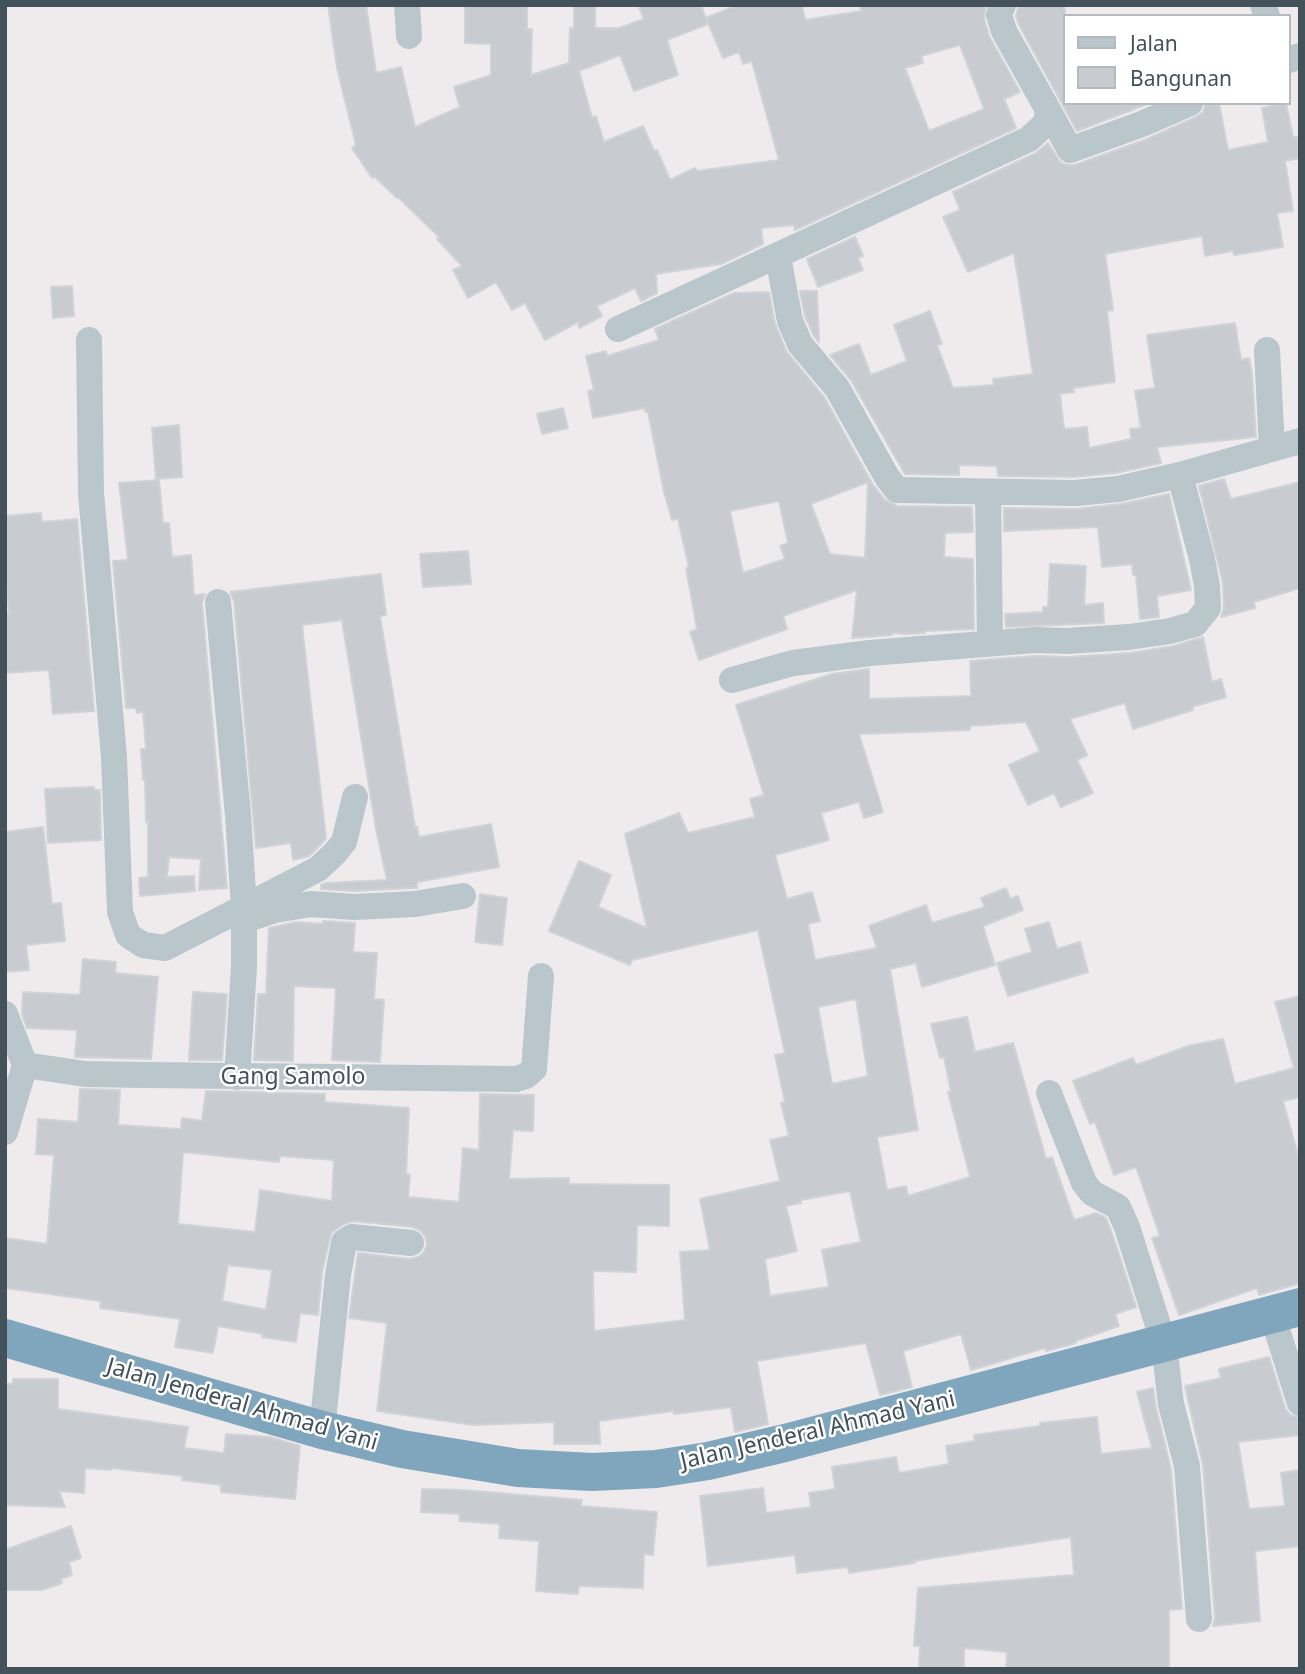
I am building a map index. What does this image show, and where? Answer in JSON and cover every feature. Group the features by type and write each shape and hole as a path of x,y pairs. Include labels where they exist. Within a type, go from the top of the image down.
{"highway":[{"name":"Jalan Jenderal Ahmad Yani","path":"5,1338 322,1430 402,1449 518,1468 592,1472 656,1469 708,1461 1164,1345 1286,1310"}],"street":[{"path":"407,5 410,36"},
{"path":"1003,5 999,15 1004,31 1059,125 1070,150 1185,105"},
{"path":"618,329 1029,139 1046,123 1048,110"},
{"path":"778,257 790,321 800,344 837,388 897,490 1075,493 1118,489 1180,475 1300,441"},
{"path":"89,340 91,493 114,757 120,912 128,935 142,945 165,948 245,914 292,880 318,869 334,854 344,842 355,797"},
{"path":"1267,350 1272,449"},
{"path":"732,680 793,663 870,653 990,643 1129,637 1195,624 1208,608 1207,586 1180,475"},
{"path":"988,492 990,643"},
{"path":"218,602 245,914 237,1077"},
{"path":"245,914 311,904 354,907 403,905 463,896"},
{"name":"Gang Samolo","path":"25,1065 85,1074 516,1079 526,1076 534,1069 541,976"},
{"path":"5,1014 25,1065 5,1132"},
{"path":"1049,1093 1084,1183 1092,1193 1118,1207 1127,1227 1164,1345 1171,1404 1187,1466 1199,1619"},
{"path":"322,1430 338,1275 344,1242 352,1237 411,1242"},
{"path":"1286,1310 1300,1403"}],"building":[{"path":"328,5 366,5 376,73 401,67 415,127 460,107 454,87 491,75 491,44 465,43 465,5 527,5 527,29 532,29 531,75 569,63 574,5 595,5 595,28 619,28 644,19 638,5 701,5 708,24 667,40 678,75 634,91 620,55 579,71 592,118 596,116 604,142 643,126 670,180 695,168 697,171 779,160 752,61 743,64 739,52 723,58 706,18 738,5 802,5 805,20 861,11 860,5 986,5 984,19 989,36 1020,92 1004,99 1016,128 795,230 794,225 761,228 763,244 721,264 656,274 657,293 641,301 635,288 597,306 602,316 579,328 578,322 545,340 525,303 512,310 496,282 468,298 453,270 462,266 437,239 439,237 398,197 374,176 372,178 352,148 356,145 337,68","holes":["960,45 984,109 929,131 905,68 923,63 921,56"]},
{"path":"1026,5 1065,5 1064,105 1145,105 1077,131 1019,25 1016,16 1018,8"},
{"path":"1205,105 1219,105 1228,150 1268,142 1262,108 1286,105 1293,137 1298,137 1300,158 1285,161 1293,211 1277,213 1283,247 1234,255 1233,251 1205,256 1202,236 1105,254 1113,310 1107,311 1115,382 1073,388 1074,392 1060,394 1064,429 1087,427 1089,448 1131,439 1130,429 1141,428 1135,391 1155,388 1147,335 1235,323 1241,360 1249,358 1252,374 1256,437 1157,447 1161,463 1116,473 1074,477 998,476 997,466 959,465 959,475 905,474 851,380 830,355 859,344 871,375 907,361 894,325 930,311 942,344 937,345 953,388 994,385 993,379 1033,374 1014,253 968,272 943,217 960,210 953,192 1036,153 1048,143 1061,163 1075,165 1147,139 1203,112"},
{"path":"855,237 863,256 858,258 863,270 818,287 807,259"},
{"path":"72,286 74,316 53,318 51,287"},
{"path":"800,291 817,291 819,342 805,316"},
{"path":"769,292 775,324 786,351 824,397 873,485 885,500 897,506 972,507 973,532 945,533 944,557 973,559 974,629 852,638 857,590 783,616 787,629 699,660 690,632 697,629 686,568 689,568 678,519 672,520 664,492 648,412 645,412 645,408 593,418 588,391 594,390 586,356 606,351 607,356 659,340 655,329 734,293","holes":["868,482 865,558 830,554 811,504","779,501 788,543 780,546 785,559 743,573 730,511"]},
{"path":"563,408 568,428 542,434 537,414"},
{"path":"179,425 182,477 156,479 152,428"},
{"path":"1224,479 1231,499 1300,482 1300,588 1254,602 1255,608 1221,617 1224,607 1223,583 1199,486"},
{"path":"159,480 163,523 169,523 172,557 191,555 194,595 205,594 202,603 227,888 199,890 201,859 169,857 167,877 194,876 195,891 140,896 139,878 148,877 148,821 146,822 141,749 146,749 143,712 137,713 136,708 126,708 113,561 128,560 119,483"},
{"path":"1169,494 1191,590 1157,596 1159,617 1140,619 1136,575 1133,575 1132,564 1102,567 1098,527 1004,531 1004,508 1076,509 1121,504"},
{"path":"41,513 42,522 77,519 94,711 53,714 49,670 5,673 5,614 9,613 5,569 5,516"},
{"path":"468,551 471,584 423,587 420,554"},
{"path":"1050,564 1086,566 1084,605 1103,603 1104,623 1006,627 1005,614 1043,612 1043,607 1048,607"},
{"path":"381,574 386,615 380,616 415,827 419,837 491,824 499,867 417,882 417,888 354,891 321,889 321,885 326,883 387,880 376,829 342,620 302,625 326,839 309,856 293,860 291,843 256,848 234,601 230,592"},
{"path":"1203,637 1212,682 1221,679 1226,697 1133,729 1125,703 1070,719 1087,755 1077,760 1093,793 1061,807 1054,793 1028,805 1009,765 1040,751 1026,722 970,726 970,730 859,734 883,812 864,818 859,802 821,813 829,840 775,855 787,899 812,892 820,921 808,924 815,960 877,948 869,926 926,905 932,923 985,907 981,898 1006,888 1010,899 1018,896 1023,910 983,926 995,965 922,987 916,963 890,969 918,1130 877,1137 887,1190 906,1186 908,1196 970,1177 948,1092 951,1092 944,1057 940,1058 931,1024 967,1017 975,1052 1013,1043 1046,1159 1052,1157 1074,1220 1096,1213 1106,1218 1136,1307 1115,1314 1119,1326 1076,1343 1046,1351 1045,1348 971,1370 961,1334 903,1351 912,1387 880,1395 866,1343 757,1361 768,1424 735,1432 731,1407 674,1414 673,1411 599,1421 600,1444 554,1444 554,1422 473,1425 377,1411 387,1323 349,1318 358,1253 409,1259 418,1257 427,1244 425,1236 413,1227 353,1221 331,1233 322,1272 318,1315 300,1313 296,1342 218,1326 213,1353 175,1347 180,1319 100,1308 101,1301 5,1288 5,1238 47,1244 54,1155 36,1154 38,1119 78,1122 80,1089 120,1090 118,1125 181,1129 182,1118 202,1121 206,1091 325,1094 325,1102 409,1108 406,1174 410,1175 408,1197 459,1202 463,1148 479,1150 480,1094 534,1095 533,1131 513,1130 509,1179 569,1178 569,1184 669,1185 669,1226 637,1225 636,1272 593,1271 594,1331 685,1320 680,1252 710,1250 700,1199 780,1181 770,1140 789,1136 781,1103 785,1102 775,1055 785,1053 758,930 632,960 630,965 549,931 579,861 611,875 598,907 647,928 625,834 679,813 688,833 755,817 750,799 764,795 736,705 832,674 869,669 869,699 971,696 970,661 1130,653 1174,646","holes":["856,999 868,1076 832,1084 818,1007","183,1152 279,1162 280,1156 334,1160 332,1201 260,1190 255,1232 178,1224","850,1191 861,1242 822,1250 829,1287 770,1296 765,1259 797,1251 786,1206 801,1203 801,1200","228,1265 272,1270 266,1310 222,1301"]},
{"path":"94,787 94,790 100,790 101,840 48,843 45,789"},
{"path":"43,827 52,904 61,903 65,941 26,945 29,970 5,972 5,832"},
{"path":"480,894 507,898 502,945 475,942"},
{"path":"323,921 355,923 353,952 377,953 374,999 384,1000 380,1062 332,1060 336,988 294,986 293,1061 254,1060 258,994 266,994 269,928 297,922 323,924"},
{"path":"1049,922 1057,949 1080,942 1088,972 1008,996 997,963 1032,952 1025,929"},
{"path":"83,959 116,962 115,973 158,977 151,1059 75,1057 77,1030 27,1028 22,1015 23,992 80,995"},
{"path":"193,992 227,994 222,1060 189,1060"},
{"path":"1300,996 1300,1097 1283,1101 1300,1162 1300,1283 1259,1295 1257,1288 1179,1315 1152,1238 1160,1236 1136,1167 1114,1175 1095,1122 1090,1124 1073,1081 1133,1058 1136,1065 1188,1046 1223,1039 1235,1084 1294,1068 1275,1002"},
{"path":"1269,1357 1285,1408 1290,1415 1300,1418 1300,1435 1238,1442 1249,1509 1285,1506 1281,1473 1300,1470 1300,1546 1255,1551 1260,1621 1213,1626 1215,1618 1203,1465 1185,1386 1221,1378 1219,1369"},
{"path":"13,1379 58,1379 58,1409 188,1427 184,1448 224,1453 226,1434 269,1437 300,1446 295,1499 221,1492 221,1485 182,1480 183,1476 111,1468 85,1468 84,1493 59,1491 65,1507 5,1505 5,1384 13,1384"},
{"path":"1153,1388 1171,1469 1182,1609 1169,1610 1169,1669 1006,1669 1007,1652 964,1648 964,1669 919,1669 920,1646 914,1646 918,1588 1074,1575 1071,1537 849,1573 848,1567 797,1573 795,1555 708,1566 700,1496 763,1488 766,1513 811,1507 809,1493 835,1489 832,1467 896,1457 899,1473 949,1464 946,1446 975,1441 974,1435 1040,1426 1040,1423 1097,1417 1101,1454 1152,1448 1137,1392"},
{"path":"422,1489 582,1500 581,1506 657,1512 653,1555 644,1554 643,1588 579,1586 578,1594 536,1591 539,1541 499,1538 500,1524 459,1521 460,1514 421,1512"},
{"path":"71,1526 81,1558 69,1562 72,1575 61,1579 62,1583 42,1590 6,1590 5,1550"}]}
